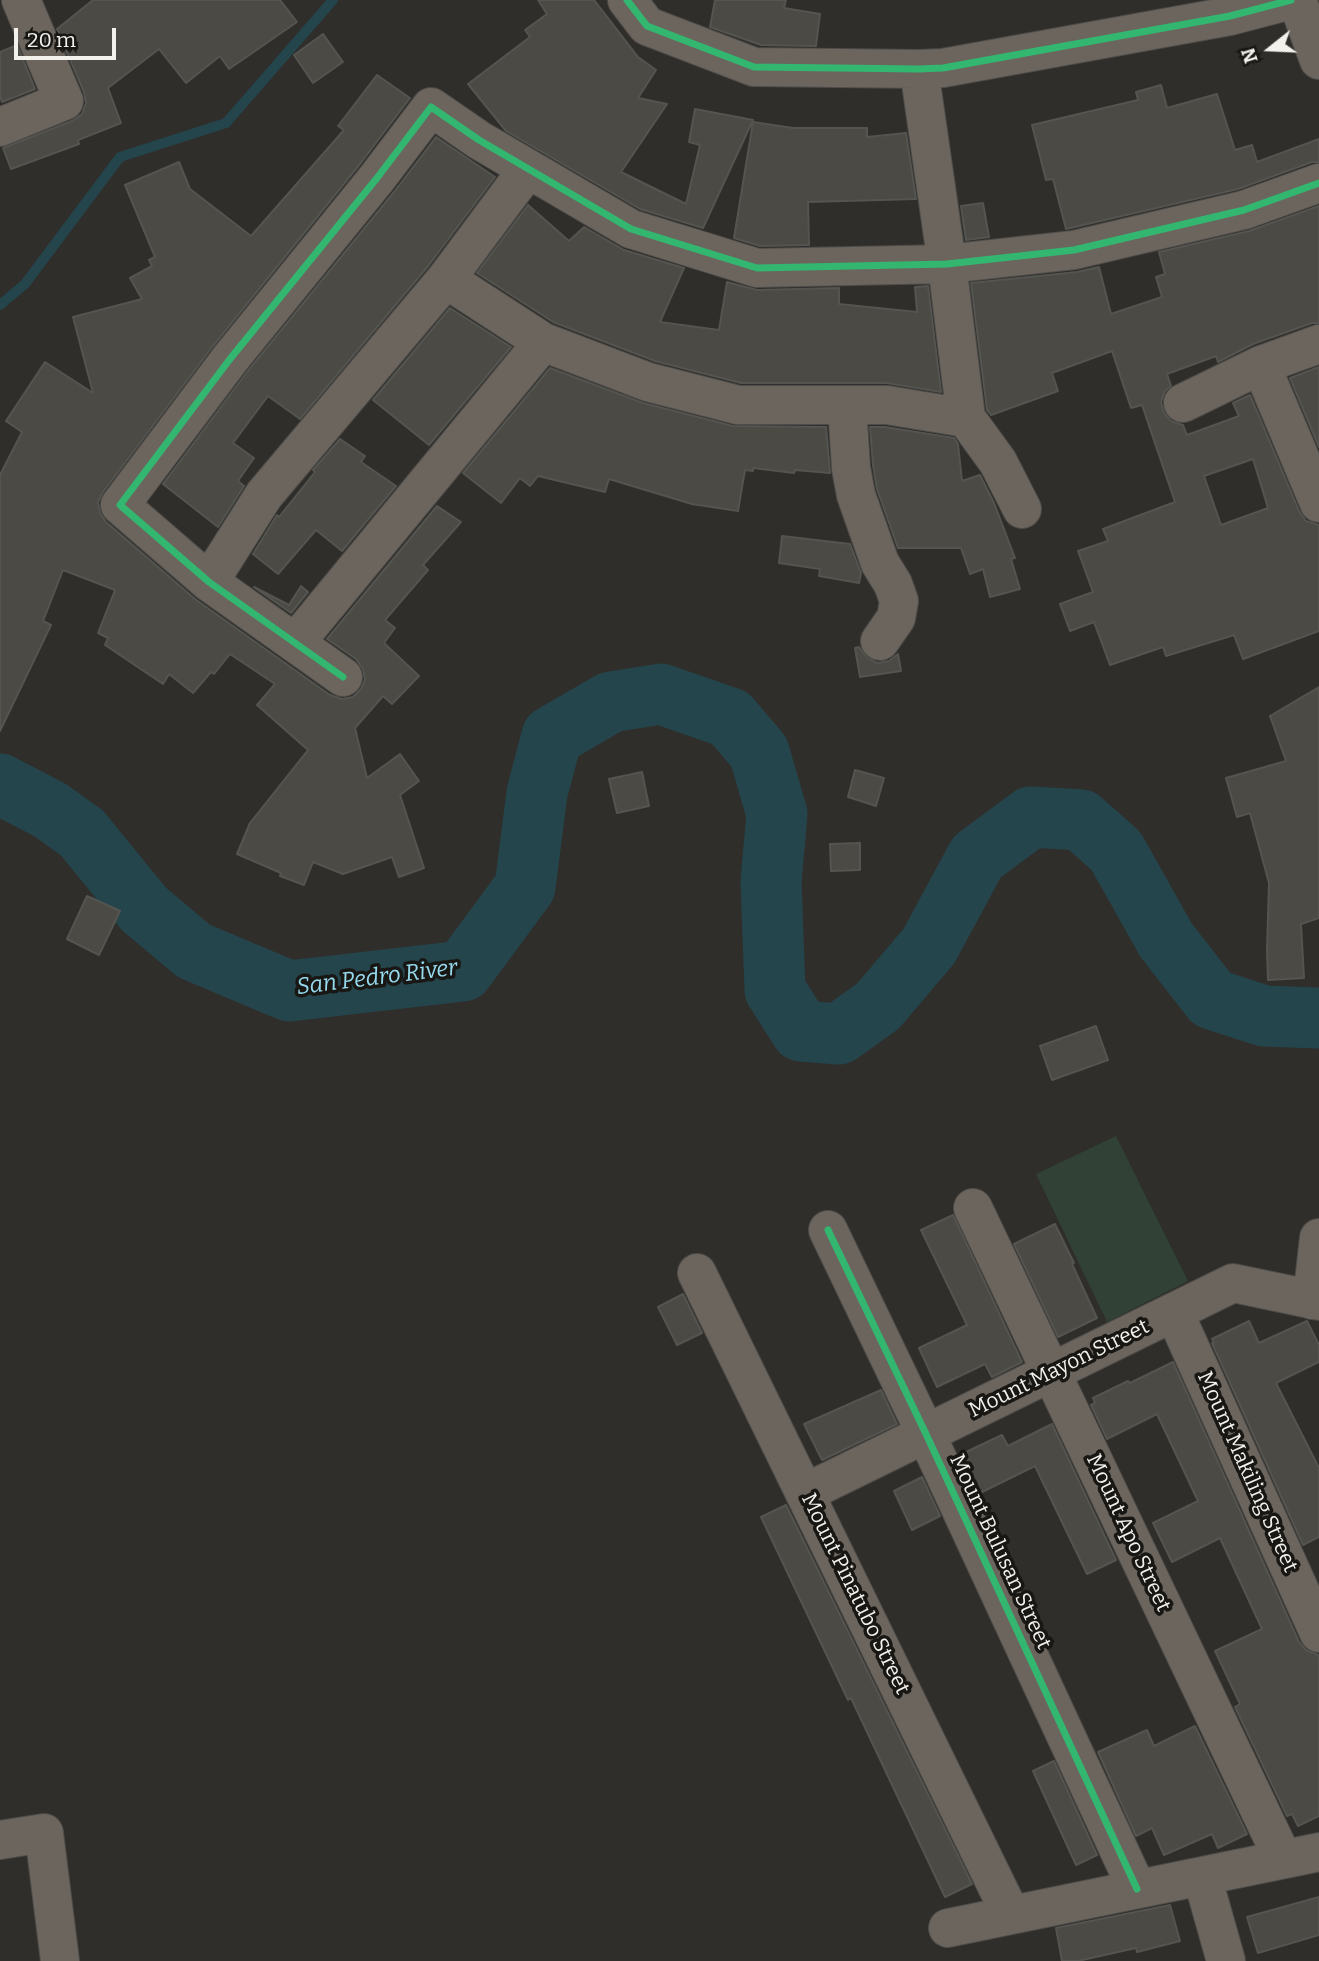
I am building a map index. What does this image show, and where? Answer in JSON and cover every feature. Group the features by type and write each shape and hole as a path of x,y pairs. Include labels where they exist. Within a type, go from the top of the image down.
{"street":[{"path":"0,127 64,101 21,0"},
{"path":"627,0 647,26 754,67 919,69 943,68 1228,8 1291,0"},
{"path":"1297,0 1319,60"},
{"path":"919,69 966,418 998,462 1022,509"},
{"path":"343,677 209,582 120,505 230,359 431,107 528,169 631,229 758,268 947,264 1074,250 1244,210 1319,183"},
{"path":"209,582 264,495 446,279 528,169"},
{"path":"446,279 543,342 648,382 738,405 887,405 966,418"},
{"path":"295,643 543,342"},
{"path":"1183,403 1261,365 1319,344"},
{"path":"1261,365 1319,503"},
{"path":"847,405 851,468 856,495 875,552 899,601 896,618 880,641"},
{"name":"Mount Apo Street","path":"973,1208 1051,1372 1301,1856"},
{"name":"Mount Bulusan Street","path":"828,1230 926,1434 1137,1889"},
{"path":"1315,1301 1319,1238"},
{"name":"Mount Pinatubo Street","path":"697,1273 1011,1915"},
{"name":"Mount Mayon Street","path":"805,1493 1233,1283 1315,1301"},
{"name":"Mount Makiling Street","path":"1174,1312 1319,1633"},
{"path":"0,1840 44,1833 60,1961"},
{"path":"948,1928 1301,1856"},
{"path":"1202,1876 1226,1961"}],"green space":[{"path":"1116,1136 1188,1281 1107,1322 1036,1174"}],"building":[{"path":"93,0 280,0 297,22 229,69 220,56 186,83 159,49 108,88 121,123 78,140 79,144 11,169 3,148 72,121 82,114 86,103 84,92 57,29"},
{"path":"538,0 594,0 638,57 656,70 638,98 667,104 621,172 686,204 700,145 689,142 695,109 753,120 703,228 640,209 506,131 468,84 530,37 525,30 547,14"},
{"path":"715,0 786,0 784,8 820,14 816,46 761,45 710,27"},
{"path":"323,34 343,62 313,83 294,55"},
{"path":"17,45 35,89 2,102 0,52"},
{"path":"377,75 410,98 213,346 98,502 100,513 106,522 195,599 330,695 342,699 353,697 361,689 365,680 363,669 356,659 327,639 437,506 461,522 423,565 428,570 385,620 395,628 384,643 419,676 392,704 383,696 355,728 367,778 400,754 419,781 400,795 424,868 399,877 392,857 343,874 313,862 304,885 237,854 250,823 308,750 257,705 275,684 230,654 214,674 211,672 193,693 169,674 163,684 105,645 108,638 98,633 115,590 63,570 43,621 51,625 0,731 0,475 22,432 6,421 45,362 93,393 73,317 142,299 130,278 152,266 149,260 155,257 125,185 179,162 190,189 251,236 344,130 338,126"},
{"path":"1161,85 1167,108 1217,94 1235,150 1252,145 1257,162 1319,139 1319,162 1312,162 1238,189 1066,229 1053,179 1046,180 1032,125 1138,100 1136,92"},
{"path":"753,122 793,128 867,128 867,137 906,133 916,199 808,202 809,245 760,246 734,238"},
{"path":"436,137 495,177 429,265 300,419 268,396 233,443 254,458 238,481 244,486 218,527 163,484 247,372"},
{"path":"983,203 989,237 966,240 961,206"},
{"path":"528,205 569,241 584,227 624,250 684,268 660,322 719,330 727,282 757,290 839,288 839,304 917,312 915,287 928,286 941,392 887,383 741,383 655,361 553,322 477,273"},
{"path":"1319,206 1319,323 1312,323 1253,344 1218,362 1216,356 1167,374 1171,386 1165,391 1161,402 1164,413 1171,421 1183,425 1187,435 1239,416 1233,403 1250,395 1299,511 1306,521 1319,525 1319,631 1243,659 1234,635 1166,656 1163,647 1110,665 1094,622 1070,631 1060,604 1093,592 1078,551 1108,541 1103,529 1175,502 1142,405 1131,408 1112,351 1052,373 1058,391 991,415 987,410 971,283 1077,272 1099,267 1111,314 1162,297 1156,277 1165,274 1159,252 1249,231","holes":["1253,459 1268,508 1221,525 1204,476"]},
{"path":"450,308 511,347 429,445 373,400"},
{"path":"1319,367 1319,447 1290,378"},
{"path":"550,368 643,403 733,426 826,427 830,473 795,470 794,473 753,468 753,471 745,470 738,511 692,504 609,479 605,492 538,476 530,486 520,478 501,503 463,473"},
{"path":"870,427 954,438 958,444 962,481 980,475 994,503 1015,558 1011,559 1020,589 990,597 983,569 970,574 961,548 898,548 877,489"},
{"path":"340,439 365,456 361,462 396,486 342,551 316,530 278,574 253,554 277,515 279,517 315,472 313,470"},
{"path":"782,536 850,544 861,573 859,583 819,576 820,569 779,563"},
{"path":"301,586 308,592 291,613 254,587 289,605"},
{"path":"859,647 867,658 877,663 889,661 898,654 901,671 860,677 855,648"},
{"path":"1319,687 1319,918 1301,924 1304,978 1268,980 1269,883 1250,813 1237,817 1226,778 1286,761 1270,716"},
{"path":"855,770 884,778 876,806 848,797"},
{"path":"642,772 649,806 617,813 609,779"},
{"path":"860,843 860,870 831,871 830,844"},
{"path":"87,896 120,911 99,955 67,939"},
{"path":"1096,1026 1108,1060 1052,1080 1040,1046"},
{"path":"953,1215 1022,1362 992,1377 985,1364 937,1387 919,1348 967,1325 921,1230"},
{"path":"1055,1224 1097,1318 1058,1337 1014,1244"},
{"path":"683,1294 702,1333 677,1345 658,1307"},
{"path":"1249,1321 1259,1343 1307,1321 1319,1345 1319,1362 1276,1383 1319,1468 1319,1537 1303,1545 1212,1343 1212,1339"},
{"path":"1173,1362 1299,1642 1306,1650 1319,1657 1319,1816 1298,1826 1292,1814 1287,1816 1235,1707 1240,1704 1215,1651 1262,1629 1220,1538 1172,1562 1153,1523 1198,1501 1157,1414 1107,1439 1091,1405 1095,1403 1093,1398"},
{"path":"881,1390 897,1424 822,1460 804,1424"},
{"path":"1052,1424 1116,1560 1087,1574 1035,1466 978,1494 961,1458 968,1455 966,1452 1002,1435 1008,1446"},
{"path":"922,1477 940,1516 912,1530 894,1491"},
{"path":"786,1505 972,1884 945,1897 851,1698 848,1700 761,1517"},
{"path":"1195,1726 1247,1834 1218,1848 1212,1834 1164,1855 1152,1828 1136,1836 1098,1752 1147,1730 1154,1746"},
{"path":"1054,1761 1097,1855 1076,1865 1033,1771"},
{"path":"1319,1897 1319,1935 1258,1953 1247,1917"},
{"path":"1170,1905 1180,1941 1137,1952 1136,1948 1078,1961 1062,1961 1056,1928"}],"waterway":[{"path":"0,305 25,284 120,157 226,123 333,0"},
{"name":"San Pedro River","path":"0,784 50,810 82,833 144,909 194,951 289,991 463,971 525,887 537,793 552,736 611,702 661,694 730,718 759,752 777,814 771,881 775,990 801,1031 839,1034 878,1006 929,946 977,857 1031,817 1081,820 1116,851 1166,940 1212,999 1264,1016 1319,1018"}],"cycle path":[{"path":"627,0 647,26 754,67 919,69 943,68 1230,16 1291,0"},
{"path":"343,677 209,582 120,505 230,359 431,107 479,140 631,229 757,268 947,264 1074,250 1244,210 1319,183"},
{"path":"828,1230 926,1434 1137,1889"}]}
